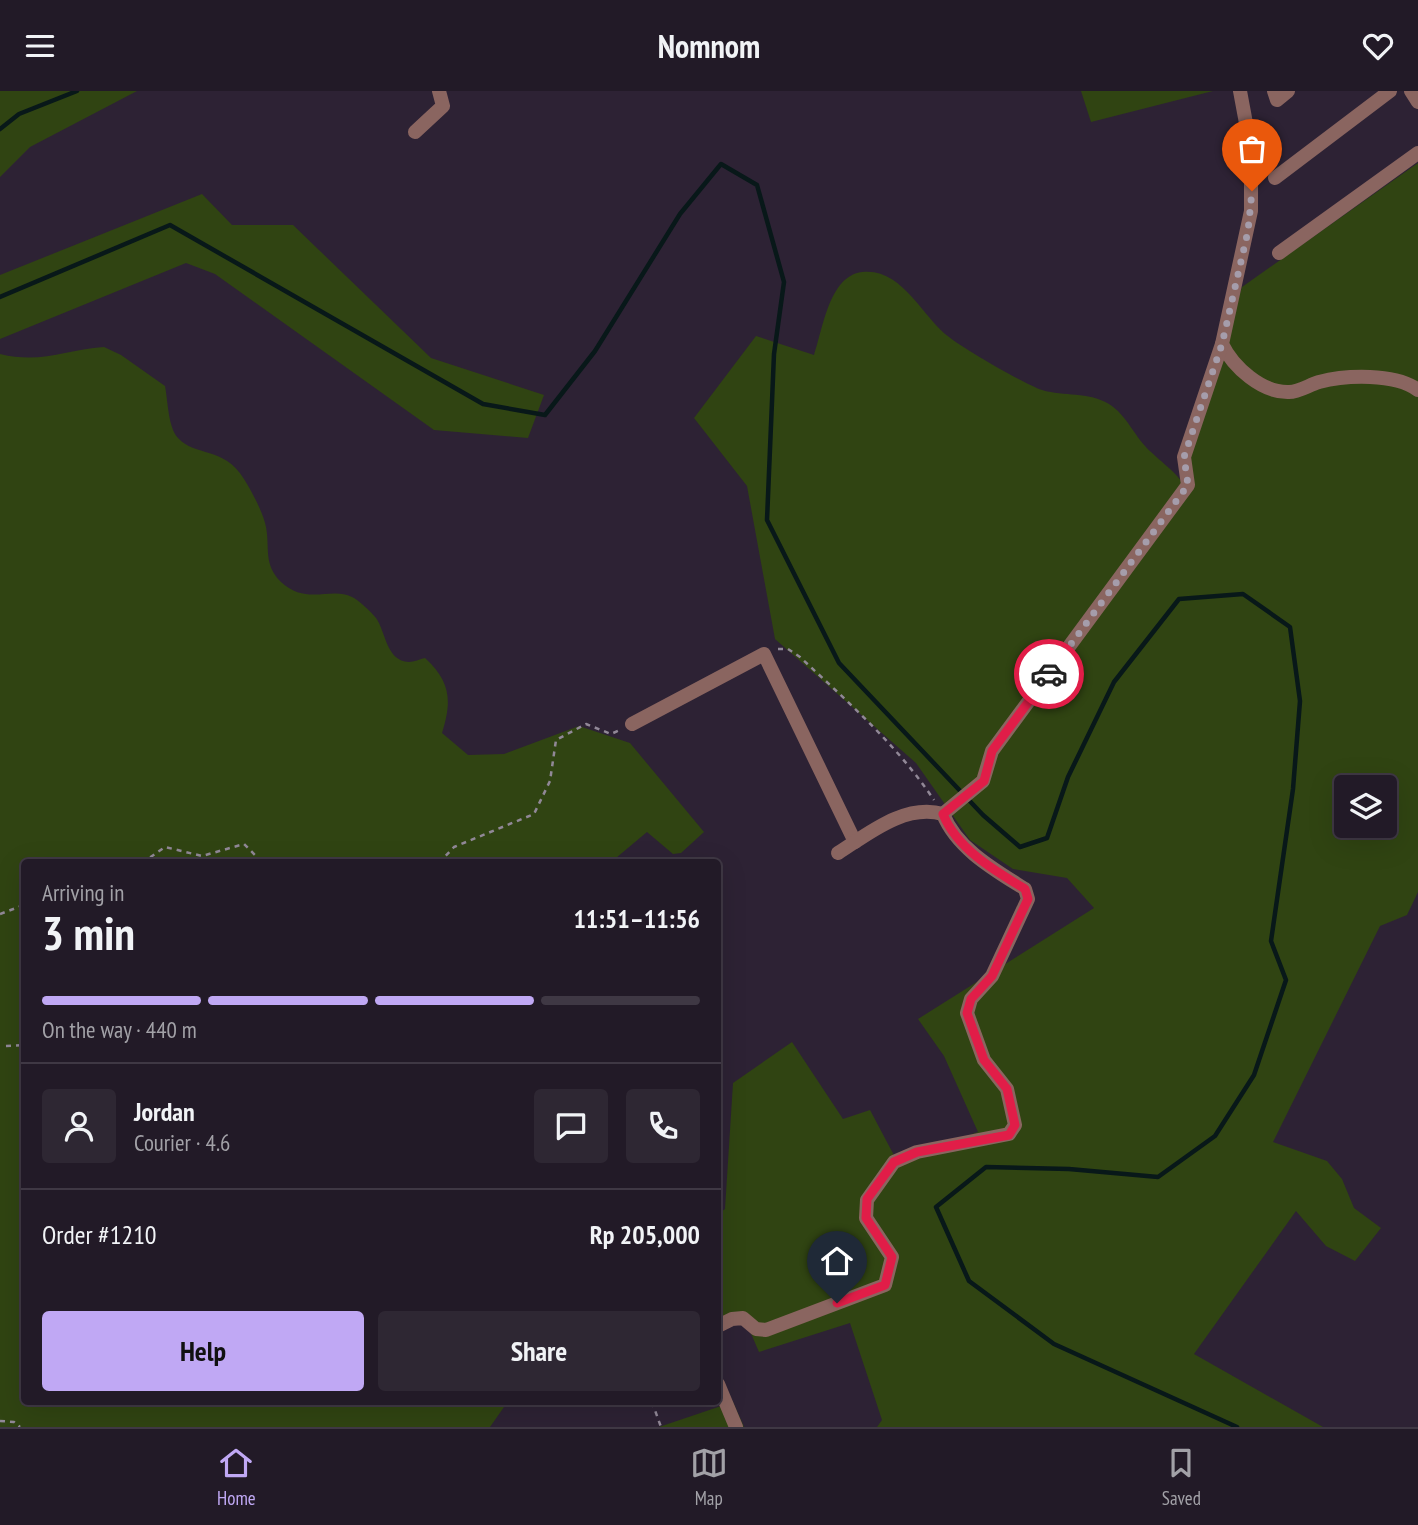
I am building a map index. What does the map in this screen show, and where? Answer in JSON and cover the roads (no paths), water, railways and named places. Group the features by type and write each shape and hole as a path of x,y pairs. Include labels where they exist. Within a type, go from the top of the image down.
{"street":[{"path":"415,132 443,106 439,91"},
{"path":"838,853 884,823 919,812 946,813 984,781 992,751 1188,485 1184,457 1222,344 1251,211 1251,150 1240,91"},
{"path":"1275,91 1276,100 1288,91"},
{"path":"1275,178 1390,91"},
{"path":"1411,91 1418,102"},
{"path":"1279,253 1418,153"},
{"path":"1222,344 1229,358 1252,378 1277,391 1292,393 1320,382 1377,377 1407,382 1418,390"},
{"path":"632,724 764,654 855,842"},
{"path":"721,1324 732,1319 743,1318 756,1329 766,1330 885,1285 892,1257 866,1218 867,1199 894,1162 917,1152 1009,1135 1015,1125 1007,1089 984,1060 967,1013 971,999 992,976 1028,899 1025,889 983,863 947,824 946,813"},
{"path":"721,1391 736,1427"}],"waterway":[{"path":"0,129 19,114 77,91"},
{"path":"0,297 170,225 483,404 545,415 595,351 680,214 721,164 757,185 784,282 774,354 767,520 839,663 983,815 1020,847 1047,838 1068,777 1114,682 1179,599 1243,594 1290,627 1300,701 1293,789 1271,941 1286,980 1254,1075 1215,1136 1158,1177 1069,1169 986,1167 936,1207 969,1281 1054,1344 1237,1427"}]}
